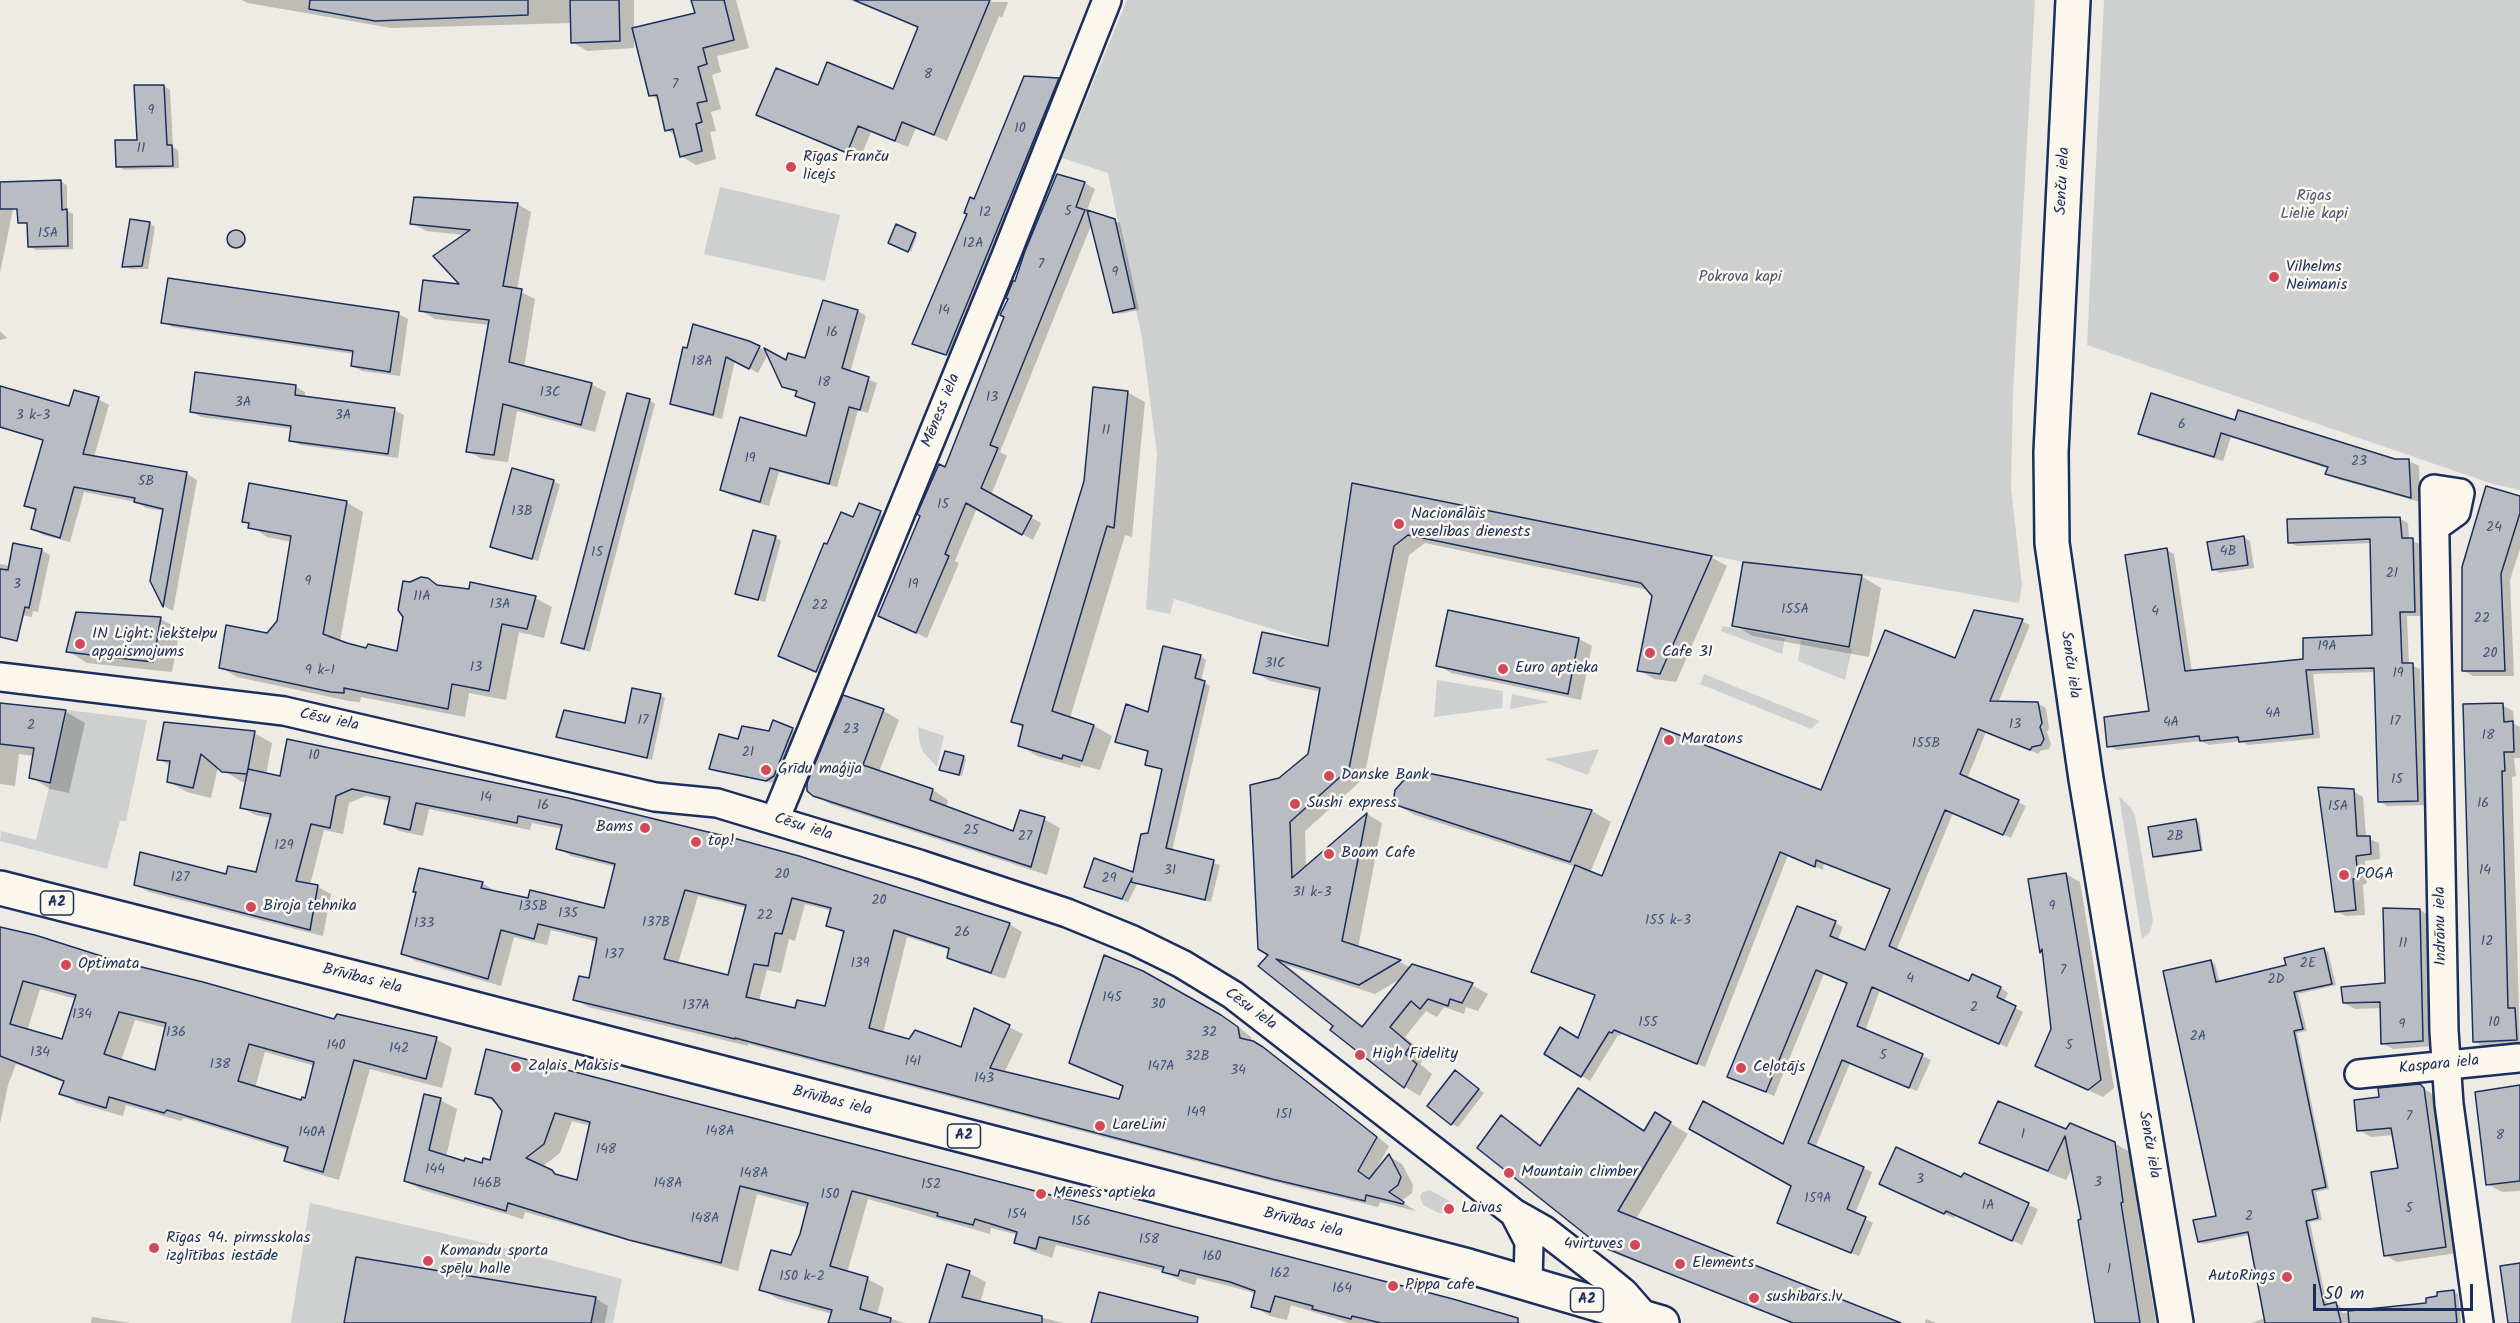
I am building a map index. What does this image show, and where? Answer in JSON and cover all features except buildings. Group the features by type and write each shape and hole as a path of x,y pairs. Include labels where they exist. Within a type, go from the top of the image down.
{"main road":[{"name":"Senču iela","path":"2073,0 2051,452 2052,543 2088,790 2176,1323"},
{"name":"Brīvības iela","path":"0,888 1528,1282 1654,1320"}],"street":[{"name":"Mēness iela","path":"775,820 1005,258 1107,0"},
{"name":"Indrānu iela","path":"2435,527 2446,1064 2479,1323"},
{"name":"Cēsu iela","path":"0,677 284,711 655,797 717,803 1067,913 1133,940 1182,964 1233,996 1514,1213 1544,1230 1602,1275 1654,1320"},
{"name":"Kaspara iela","path":"2359,1074 2518,1058"},
{"name":"Cēsu iela","path":"1514,1213 1529,1242 1528,1282"}],"green space":[{"name":"Pokrova kapi","path":"1127,0 2035,0 2013,391 2011,488 2022,585 2019,603 1862,575 1743,562 1352,483 1328,646 1174,599 1170,614 1146,609 1157,454 1142,338 1108,173 1062,158"},
{"name":"Rīgas Lielie kapi","path":"2104,0 2520,0 2520,490 2493,484 2087,345"},
{"path":"720,187 840,215 825,281 704,254"},
{"path":"1723,626 1785,638 1782,654 1721,631"},
{"path":"1801,640 1852,649 1845,680 1798,661"},
{"path":"1704,674 1820,721 1811,729 1700,684"},
{"path":"1437,680 1503,691 1502,708 1434,717"},
{"path":"1512,694 1549,702 1510,709"},
{"path":"68,710 147,720 126,821 120,821 107,869 0,841 1,831 36,840"},
{"path":"918,727 944,736 937,767 923,752"},
{"path":"1599,749 1588,775 1544,759"},
{"path":"2119,796 2135,815 2153,921 2150,932 2142,939"},
{"path":"1430,1190 1449,1201 1452,1212 1439,1213 1423,1205 1420,1197 1422,1192"},
{"name":"Komandu sporta spēļu halle","path":"310,1203 490,1244 622,1279 613,1323 291,1323"}],"place":[{"name":"Rīgas Franču licejs","path":"791,167"},
{"name":"Vilhelms Neimanis","path":"2274,277"},
{"name":"Nacionālais veselības dienests","path":"1399,524"},
{"name":"IN Light: iekštelpu apgaismojums","path":"80,644"},
{"name":"Cafe 31","path":"1650,653"},
{"name":"Euro aptieka","path":"1503,669"},
{"name":"Maratons","path":"1669,740"},
{"name":"Grīdu maģija","path":"766,770"},
{"name":"Danske Bank","path":"1329,776"},
{"name":"Sushi express","path":"1295,804"},
{"name":"Bams","path":"645,828"},
{"name":"top!","path":"696,842"},
{"name":"Boom Cafe","path":"1329,854"},
{"name":"POGA","path":"2344,875"},
{"name":"Biroja tehnika","path":"251,907"},
{"name":"Optimata","path":"66,965"},
{"name":"High Fidelity","path":"1360,1055"},
{"name":"Zaļais Maksis","path":"516,1067"},
{"name":"Ceļotājs","path":"1741,1068"},
{"name":"LareLini","path":"1100,1126"},
{"name":"Mountain climber","path":"1509,1173"},
{"name":"Mēness aptieka","path":"1041,1194"},
{"name":"Laivas","path":"1449,1209"},
{"name":"4virtuves","path":"1635,1245"},
{"name":"Rīgas 94. pirmsskolas izglītības iestāde","path":"154,1248"},
{"name":"Komandu sporta spēļu halle","path":"428,1261"},
{"name":"Elements","path":"1680,1264"},
{"name":"AutoRings","path":"2287,1277"},
{"name":"Pippa cafe","path":"1393,1286"},
{"name":"sushibars.lv","path":"1754,1298"}]}
